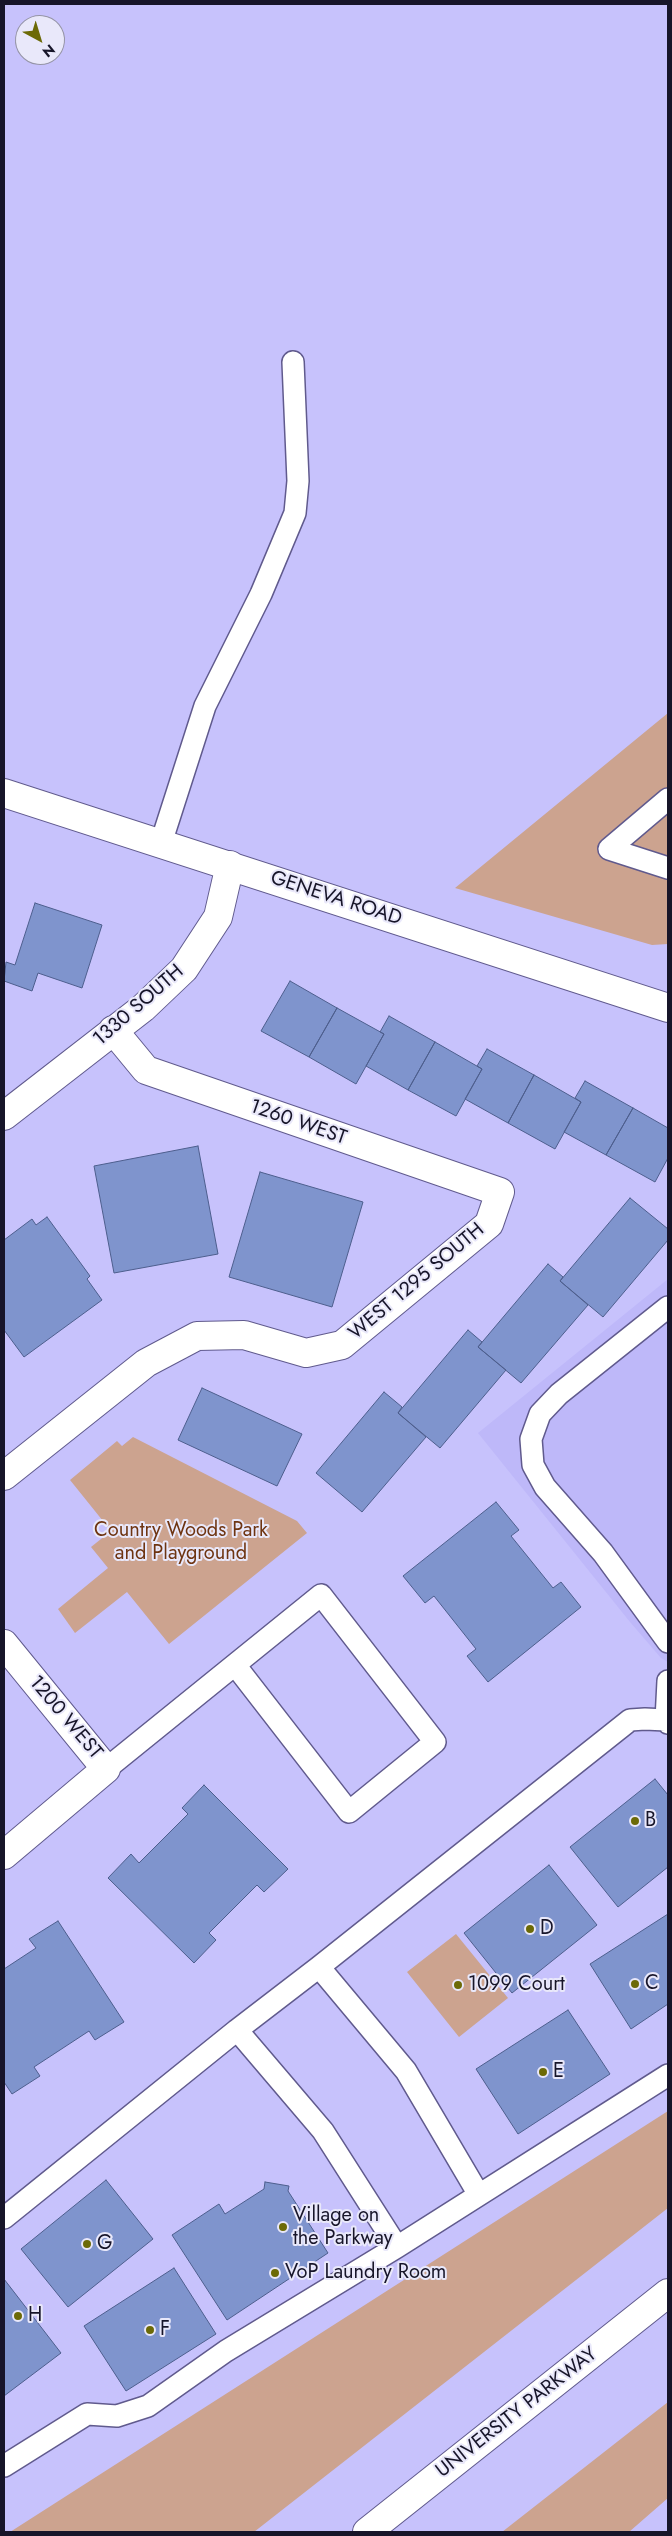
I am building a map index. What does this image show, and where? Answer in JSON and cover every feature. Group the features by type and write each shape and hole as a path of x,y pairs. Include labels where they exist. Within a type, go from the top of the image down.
{"street":[{"name":"GENEVA ROAD","path":"4,793 668,1008"},
{"name":"1330 SOUTH","path":"4,1116 143,1008 184,969 218,917 230,865"},
{"name":"1260 WEST","path":"113,1030 146,1070 500,1192"},
{"name":"WEST 1295 SOUTH","path":"4,1476 146,1363 197,1336 244,1335 306,1353 342,1345 489,1224 500,1192"},
{"name":"1200 WEST","path":"4,1644 106,1769"},
{"path":"4,1854 106,1769"},
{"name":"UNIVERSITY PARKWAY","path":"366,2532 668,2294"}],"lane":[{"path":"161,843 205,706 261,594 295,513 298,480 293,362"},
{"path":"668,798 609,848 668,868"},
{"path":"668,1307 559,1394 540,1414 531,1439 533,1465 545,1487 603,1553 668,1642"},
{"path":"106,1769 235,1665 322,1595 435,1742 349,1812 235,1665"},
{"path":"4,2218 237,2030 630,1720 645,1718 667,1722 668,1681"},
{"path":"319,1967 406,2071 480,2196"},
{"path":"237,2030 322,2131 397,2247"},
{"path":"4,2466 87,2414 116,2416 148,2406 226,2351 480,2196 668,2075"}],"shaded area":[{"path":"668,1279 668,1662 661,1658 630,1622 478,1433"}],"green space":[{"path":"668,713 668,944 652,945 455,888"},
{"name":"Country Woods Park and Playground","path":"133,1437 297,1521 307,1533 169,1644 127,1592 75,1633 58,1609 108,1568 91,1547 111,1531 70,1480 117,1441 122,1446"},
{"name":"1099 Court","path":"456,1934 508,1998 459,2037 407,1972"},
{"path":"668,2111 668,2208 254,2532 10,2532"},
{"path":"668,2402 668,2498 629,2532 502,2532"}],"building":[{"path":"35,903 102,925 82,988 38,973 32,991 4,981 6,962 15,965"},
{"path":"290,981 337,1008 309,1057 261,1031"},
{"path":"337,1008 384,1034 356,1084 309,1057"},
{"path":"389,1016 435,1042 408,1090 366,1066 384,1034 380,1032"},
{"path":"435,1042 482,1069 456,1116 408,1090"},
{"path":"487,1049 534,1075 508,1123 465,1099 482,1069 477,1066"},
{"path":"534,1075 581,1102 555,1149 508,1123"},
{"path":"585,1081 633,1108 606,1155 564,1132 581,1102 575,1098"},
{"path":"633,1108 668,1128 668,1158 655,1182 606,1155"},
{"path":"198,1146 218,1254 114,1273 94,1166"},
{"path":"260,1172 363,1202 332,1307 229,1277"},
{"path":"630,1198 668,1229 668,1240 603,1317 560,1281"},
{"path":"47,1217 90,1276 87,1279 102,1300 24,1357 4,1330 4,1240 32,1219 36,1225"},
{"path":"548,1264 563,1277 560,1281 588,1305 521,1383 478,1347"},
{"path":"468,1330 482,1342 478,1347 506,1370 440,1448 398,1413"},
{"path":"202,1388 302,1434 277,1486 178,1440"},
{"path":"384,1392 402,1407 398,1413 426,1437 362,1512 316,1473"},
{"path":"496,1502 519,1530 511,1536 553,1588 561,1582 581,1607 488,1682 467,1656 476,1649 434,1596 425,1603 403,1576"},
{"name":"B","path":"655,1779 668,1795 668,1867 618,1907 570,1847"},
{"path":"204,1785 288,1869 264,1892 257,1885 209,1933 216,1940 194,1963 108,1878 131,1854 139,1863 188,1814 182,1808"},
{"name":"D","path":"549,1865 597,1925 512,1993 464,1933"},
{"name":"C","path":"668,1914 668,2004 631,2029 590,1964"},
{"path":"58,1921 124,2022 95,2040 89,2031 34,2067 40,2076 12,2094 4,2082 4,1969 36,1948 29,1939"},
{"name":"E","path":"568,2010 610,2074 518,2134 476,2069"},
{"name":"G","path":"106,2180 153,2239 68,2307 21,2249"},
{"path":"265,2182 289,2186 288,2191 328,2253 227,2320 172,2235 219,2204 225,2214 264,2189"},
{"name":"F","path":"174,2268 216,2334 126,2391 84,2326"},
{"name":"H","path":"4,2279 61,2353 4,2396"}],"place":[{"name":"B","path":"635,1821"},
{"name":"D","path":"530,1929"},
{"name":"C","path":"635,1984"},
{"name":"1099 Court","path":"458,1985"},
{"name":"E","path":"543,2072"},
{"name":"Village on the Parkway","path":"283,2227"},
{"name":"G","path":"87,2244"},
{"name":"VoP Laundry Room","path":"275,2273"},
{"name":"H","path":"18,2316"},
{"name":"F","path":"150,2330"}]}
